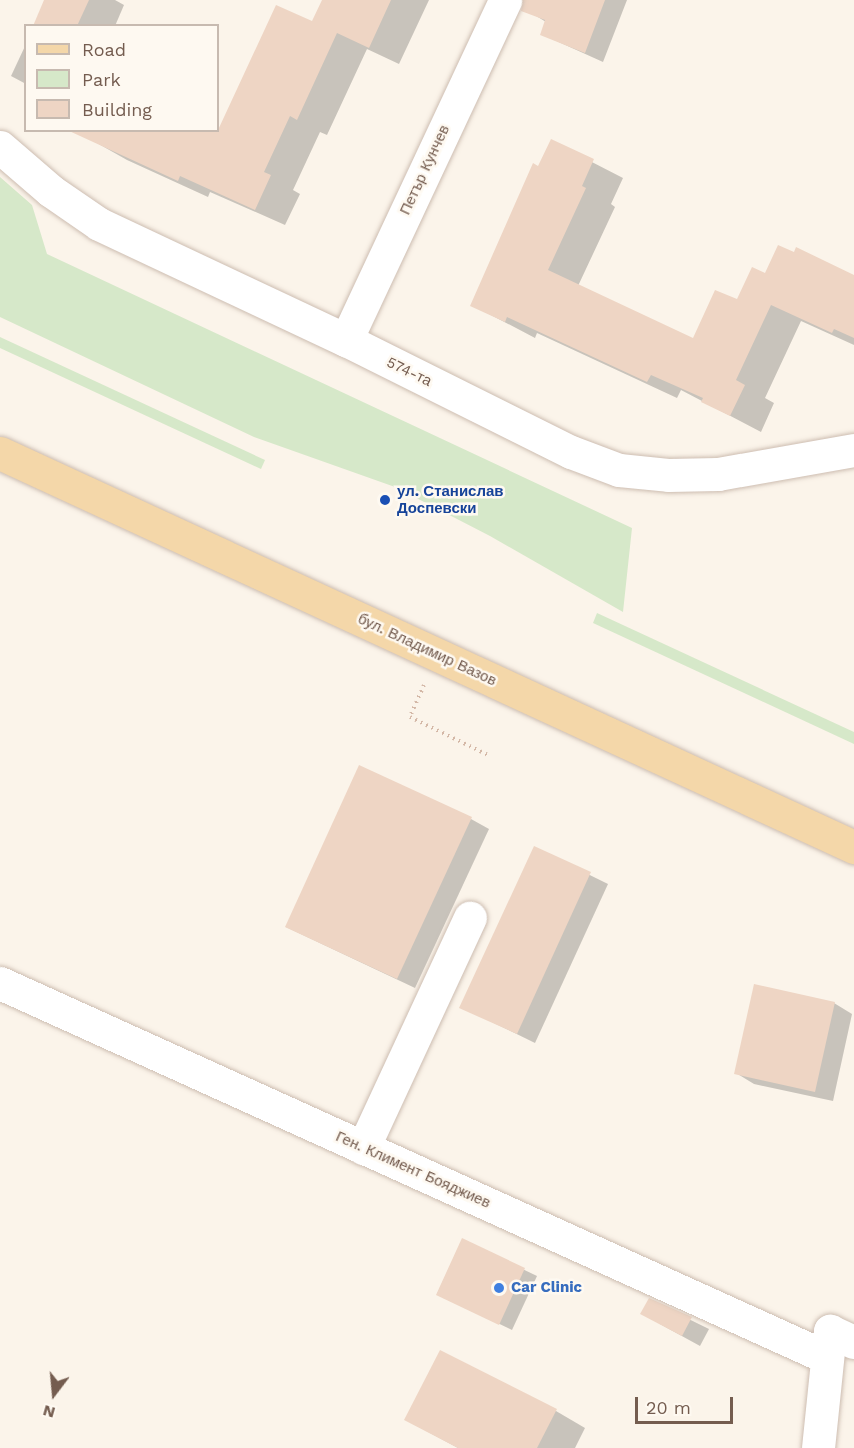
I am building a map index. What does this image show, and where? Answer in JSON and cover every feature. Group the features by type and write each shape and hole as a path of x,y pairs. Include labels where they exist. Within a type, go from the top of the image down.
{"main road":[{"name":"бул. Владимир Вазов","path":"0,453 854,847"}],"street":[{"name":"Петър Кунчев","path":"346,340 505,0"},
{"name":"574-та","path":"0,147 51,191 99,224 346,340 571,452 618,470 668,475 718,474 854,450"},
{"path":"363,1148 470,918"},
{"name":"Ген. Климент Бояджиев","path":"0,983 363,1148 837,1343"},
{"path":"818,1448 837,1343"}],"path":[{"path":"424,685 410,717 490,756"}],"green space":[{"path":"0,177 32,205 47,254 632,528 623,612 490,536 395,487 254,437 0,317"},
{"path":"0,337 265,460 261,469 0,348"},
{"path":"597,613 854,732 854,744 593,623"}],"building":[{"path":"44,0 89,0 78,24 34,24"},
{"path":"322,0 391,0 369,48 337,33 297,120 290,116 264,172 271,175 255,210 180,176 178,181 71,132 219,132 276,5 312,21"},
{"path":"523,0 605,0 585,53 540,35 545,20 521,11"},
{"path":"551,139 594,159 582,186 586,188 548,270 693,338 715,290 737,299 752,267 765,273 778,245 794,252 796,247 854,275 854,338 834,329 832,333 771,305 736,380 745,385 730,416 701,402 703,398 651,375 647,382 507,317 505,322 470,306 533,163 538,166"},
{"path":"359,765 472,817 397,979 285,927"},
{"path":"534,846 591,872 517,1034 459,1008"},
{"path":"754,984 835,1002 815,1092 734,1074"},
{"path":"462,1238 525,1268 499,1325 436,1295"},
{"path":"649,1298 692,1317 682,1336 640,1314"},
{"path":"440,1350 557,1409 537,1448 458,1448 404,1420"}],"place":[{"name":"ул. Станислав Доспевски","path":"385,500"},
{"name":"Car Clinic","path":"499,1288"}]}
